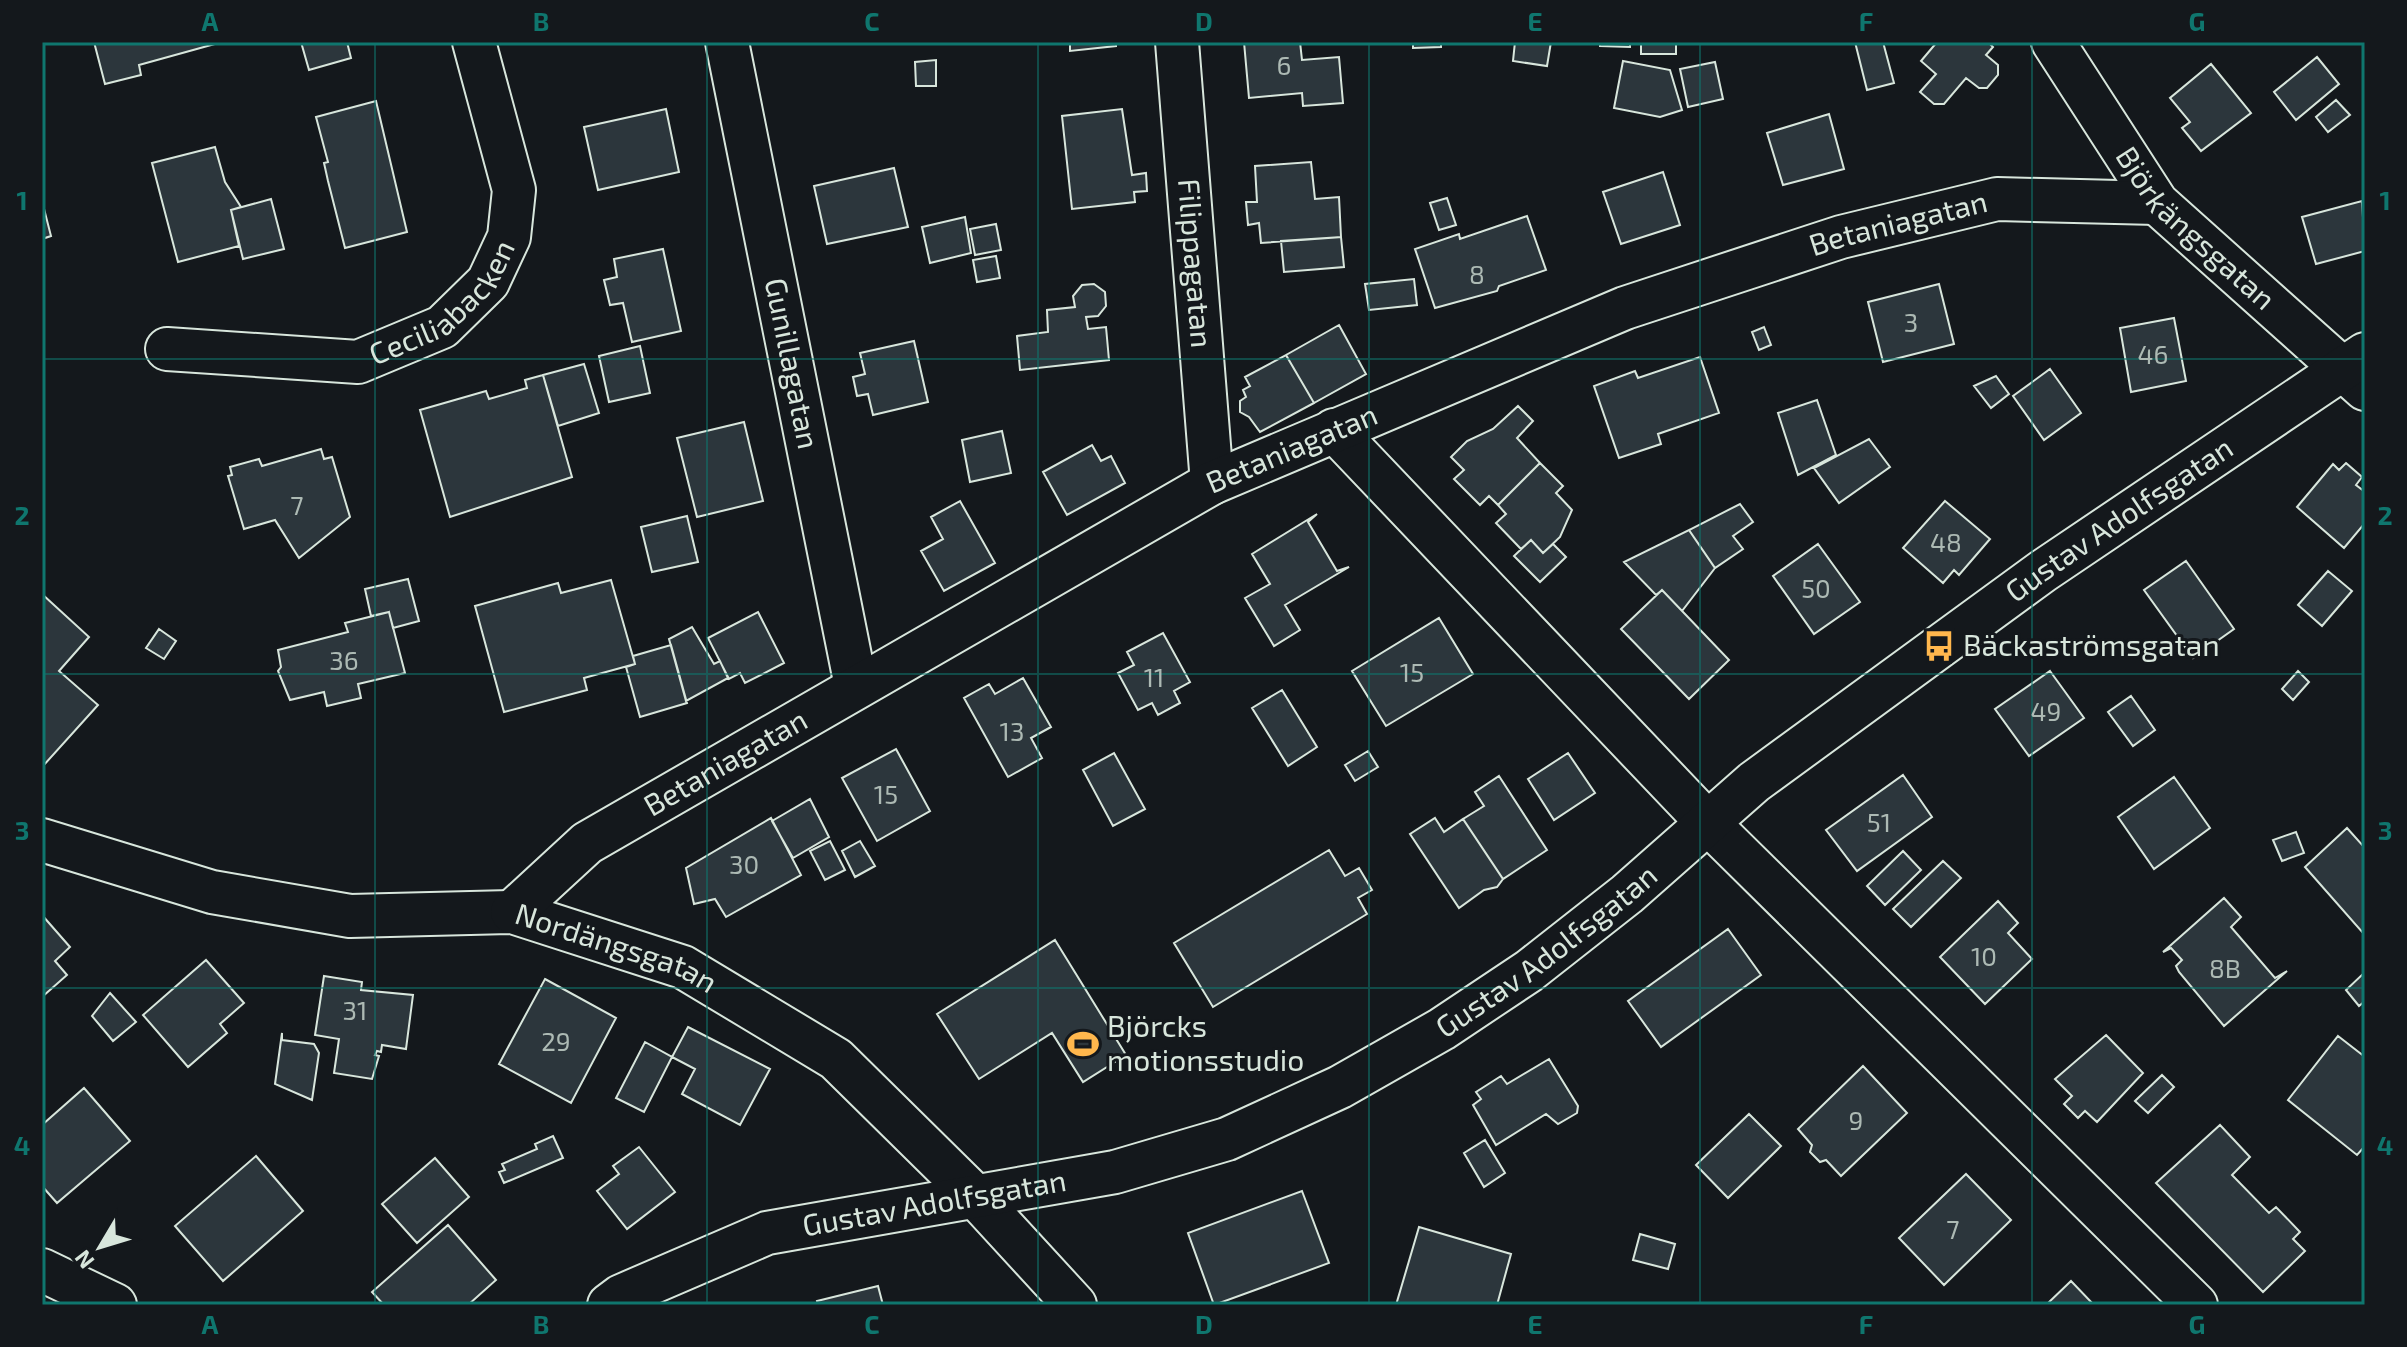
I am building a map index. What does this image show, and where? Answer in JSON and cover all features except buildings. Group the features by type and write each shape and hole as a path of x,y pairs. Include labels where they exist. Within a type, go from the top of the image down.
{"street":[{"name":"Ceciliabacken","path":"167,349 358,362 442,327 488,282 509,237 514,190 474,42"},
{"name":"Gunillagatan","path":"727,42 856,686"},
{"name":"Filippagatan","path":"1177,42 1212,483"},
{"name":"Björkängsgatan","path":"2053,42 2157,203 2357,371"},
{"name":"Betaniagatan","path":"512,912 587,843 1212,483 1334,430 1625,308 1841,237 1997,199 2157,203"},
{"name":"Gustav Adolfsgatan","path":"619,1302 767,1233 1129,1168 1227,1139 1340,1087 1442,1029 1529,971 1627,894 1706,821 1754,782 2043,571 2357,371"},
{"path":"1334,430 1706,821 2196,1305"},
{"name":"Nordängsgatan","path":"42,840 212,892 350,916 512,912 683,967 836,1059 974,1195 1075,1305"},
{"path":"42,1270 115,1305"}],"place":[{"name":"Bäckaströmsgatan","path":"1939,646"},
{"name":"Björcks motionsstudio","path":"1083,1044"}]}
